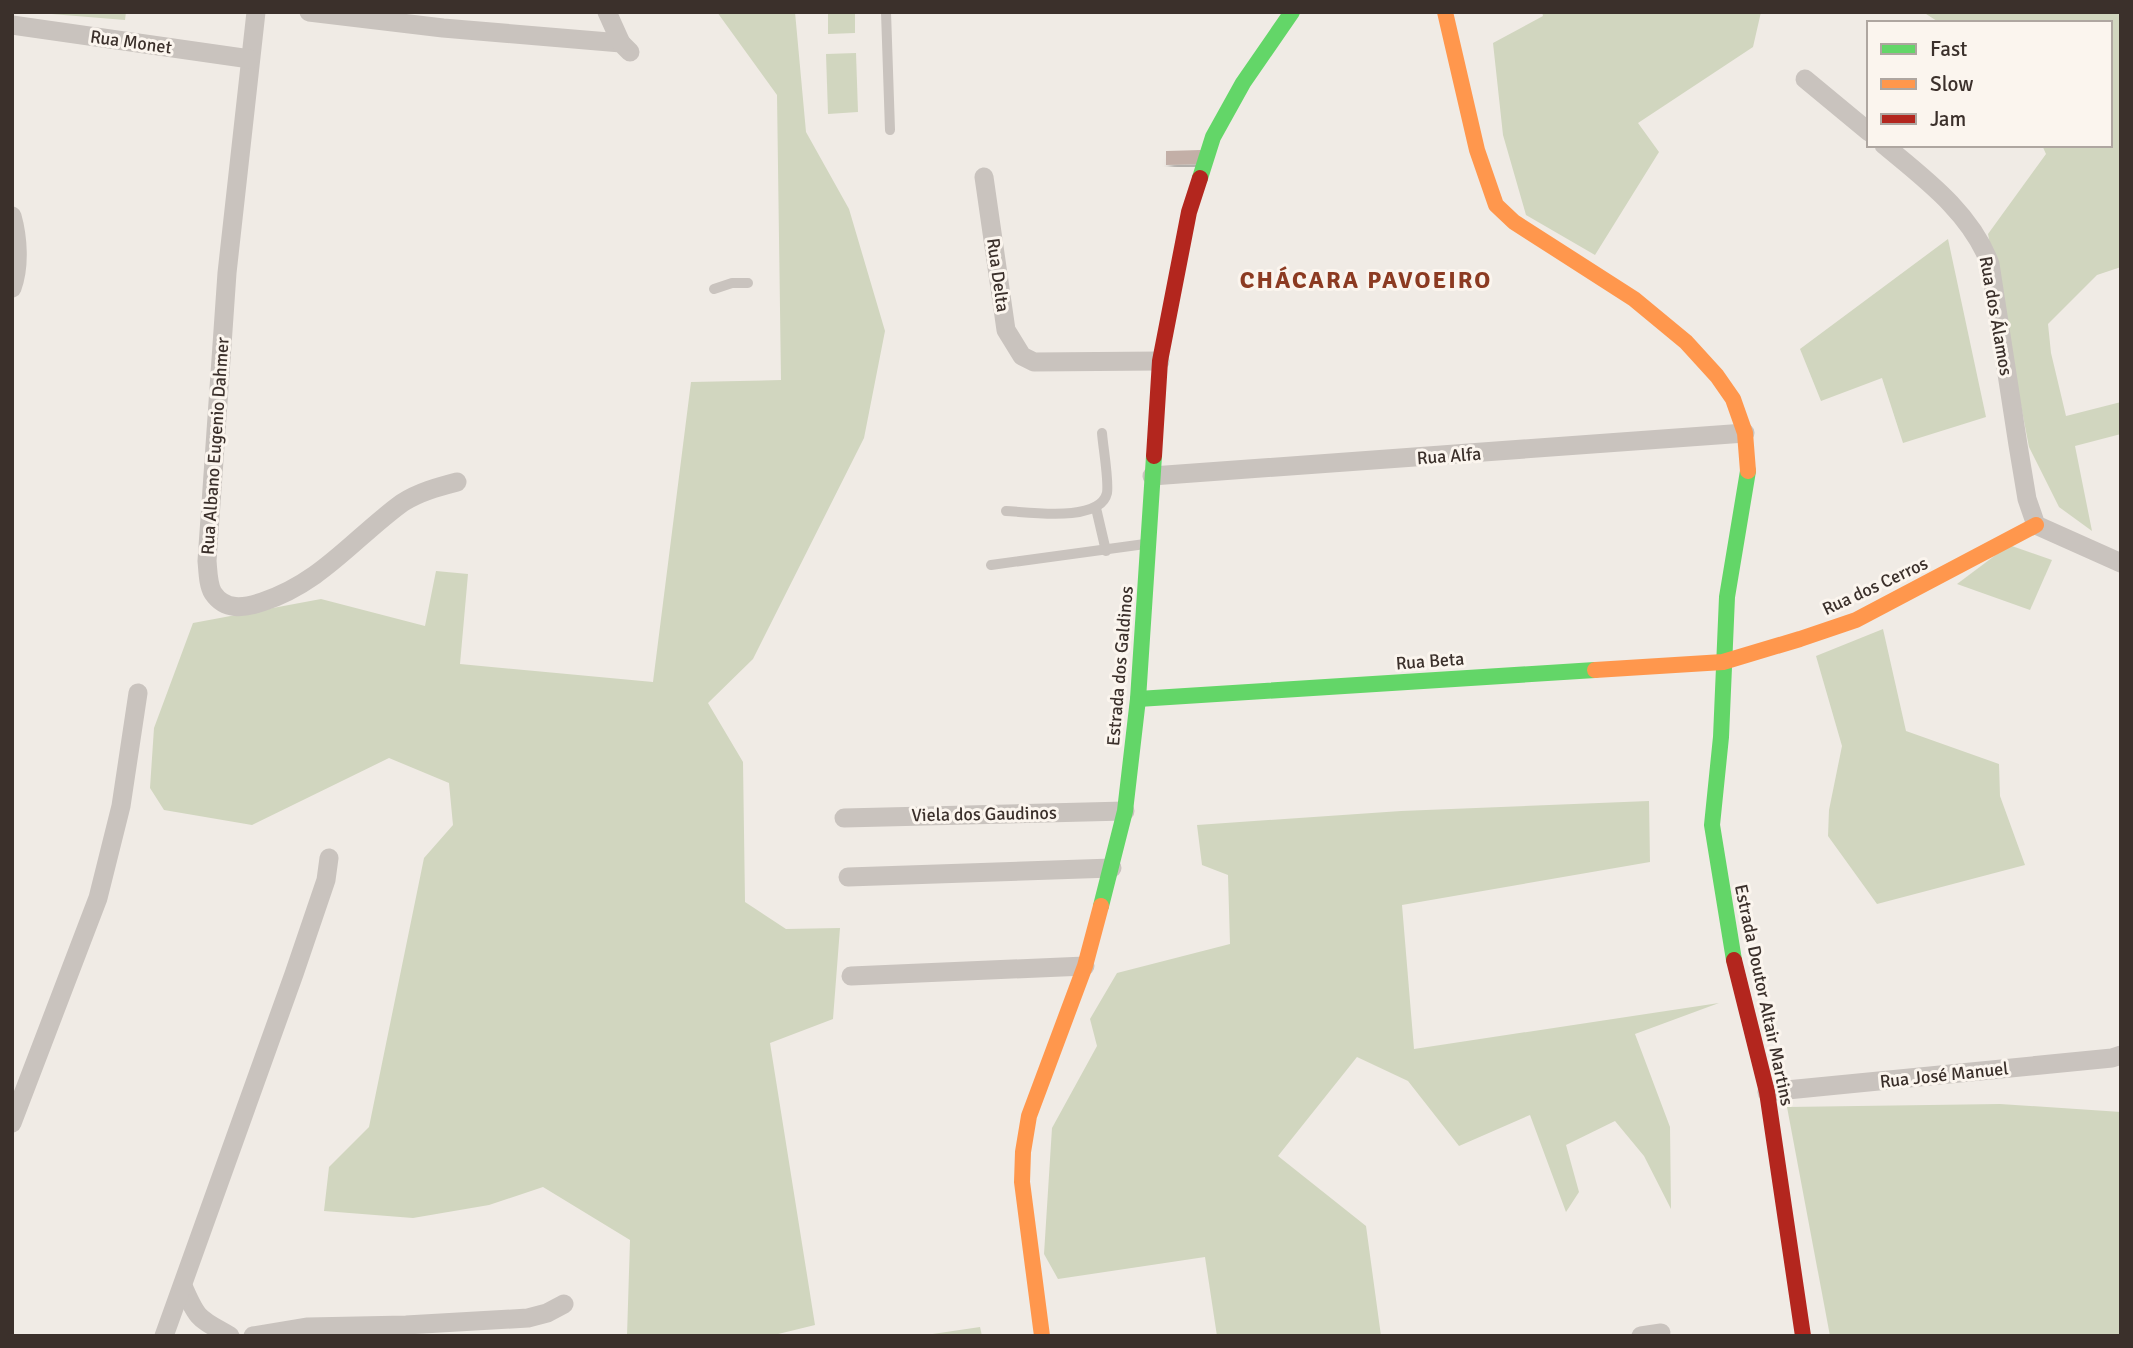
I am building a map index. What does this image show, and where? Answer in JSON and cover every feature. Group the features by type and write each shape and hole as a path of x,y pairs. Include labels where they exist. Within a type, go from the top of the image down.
{"street":[{"name":"Rua Albano Eugenio Dahmer","path":"256,12 227,273 207,561 212,591 233,607 246,607 285,595 334,562 403,503 427,490 457,482"},
{"path":"309,12 626,48 607,12"},
{"name":"Estrada dos Galdinos","path":"1041,1336 1022,1182 1023,1152 1034,1103 1085,966 1125,811 1138,699 1160,361 1189,212 1213,138 1242,83 1292,12"},
{"name":"Estrada Doutor Altair Martins","path":"1445,12 1478,150 1496,205 1514,222 1634,299 1686,342 1717,376 1733,400 1745,433 1748,470 1727,597 1721,737 1712,825 1731,950 1767,1092 1803,1336"},
{"name":"Rua Monet","path":"12,25 250,59"},
{"path":"1805,79 1867,130"},
{"name":"Rua dos Álamos","path":"1886,147 1962,216 1982,244 1990,264 2027,499 2036,525"},
{"name":"Rua Delta","path":"984,177 1006,330 1022,356 1034,362 1160,361"},
{"path":"12,216 17,263 12,288"},
{"name":"Rua Alfa","path":"1152,476 1745,433"},
{"path":"2036,525 2121,564"},
{"name":"Rua dos Cerros","path":"1723,662 1856,620 2036,525"},
{"name":"Rua Beta","path":"1138,699 1723,662"},
{"path":"12,1123 98,898 121,806 138,693"},
{"name":"Viela dos Gaudinos","path":"844,818 1125,811"},
{"path":"164,1336 294,974 326,880 329,858"},
{"path":"848,877 1112,868"},
{"path":"851,976 1085,966"},
{"name":"Rua José Manuel","path":"1767,1092 2121,1055"},
{"path":"183,1286 192,1309 202,1322 230,1336"},
{"path":"253,1336 308,1327 528,1318 547,1313 564,1304"},
{"path":"1641,1336 1661,1333"}],"lane":[{"path":"886,12 890,130"},
{"path":"714,289 732,283 748,283"},
{"path":"1006,511 1077,513 1096,508 1107,493 1102,433"},
{"path":"1096,508 1107,551"},
{"path":"991,565 1149,544"}],"green space":[{"path":"27,12 126,12 125,20"},
{"path":"717,12 795,12 806,132 849,209 885,331 864,438 753,659 708,703 743,762 745,902 786,929 840,928 833,1019 770,1043 815,1325 770,1336 627,1336 630,1240 543,1187 489,1205 413,1218 324,1211 329,1167 369,1127 424,858 453,825 449,783 389,758 252,825 164,810 150,788 154,728 193,623 321,599 425,626 436,571 468,574 460,664 653,682 691,382 781,380 777,95"},
{"path":"828,12 855,12 855,33 828,34"},
{"path":"1542,12 1761,12 1753,47 1638,123 1659,152 1595,255 1526,215 1503,135 1493,43 1543,16"},
{"path":"1923,12 2121,12 2121,267 2097,275 2048,324 2051,353 2066,416 2121,402 2121,434 2075,446 2092,531 2059,507 2029,447 1988,234 2046,154 2043,147 2112,147 2112,21 1937,21"},
{"path":"856,53 858,112 828,114 826,54"},
{"path":"1948,239 1986,417 1903,443 1882,378 1821,401 1800,349"},
{"path":"2009,545 2052,560 2030,610 1957,584"},
{"path":"1883,629 1906,731 1999,764 2000,796 2025,865 1877,904 1828,836 1829,810 1842,746 1816,656"},
{"path":"1649,801 1650,862 1402,905 1414,1049 1719,1003 1635,1034 1670,1127 1671,1209 1644,1156 1615,1121 1566,1145 1579,1192 1566,1212 1530,1115 1459,1146 1408,1081 1357,1057 1278,1156 1366,1226 1381,1336 1217,1336 1205,1257 1058,1279 1044,1254 1052,1128 1097,1046 1090,1019 1117,973 1230,944 1228,875 1202,865 1197,825 1401,811"},
{"path":"2000,1104 2121,1112 2121,1336 1830,1336 1787,1107"},
{"path":"980,1327 982,1336 919,1336"}],"building":[{"path":"1201,150 1197,164 1166,165 1166,151"}],"traffic: fast":[{"path":"1200,178 1213,137 1243,83 1292,12"},
{"path":"1101,906 1125,811 1138,699 1154,456"},
{"path":"1734,960 1712,825 1721,737 1727,597 1748,471"},
{"path":"1138,699 1595,670"}],"traffic: slow":[{"path":"1445,12 1477,150 1496,205 1514,222 1634,299 1686,342 1717,376 1733,399 1745,433 1748,471"},
{"path":"1595,670 1723,662 1800,639 1856,620 2036,525"},
{"path":"1042,1336 1022,1182 1023,1152 1029,1116 1085,966 1101,906"}],"traffic: jam":[{"path":"1154,456 1160,361 1189,212 1200,178"},
{"path":"1734,960 1767,1092 1803,1336"}],"district":[{"name":"CHÁCARA PAVOEIRO","path":"1366,280"}]}
